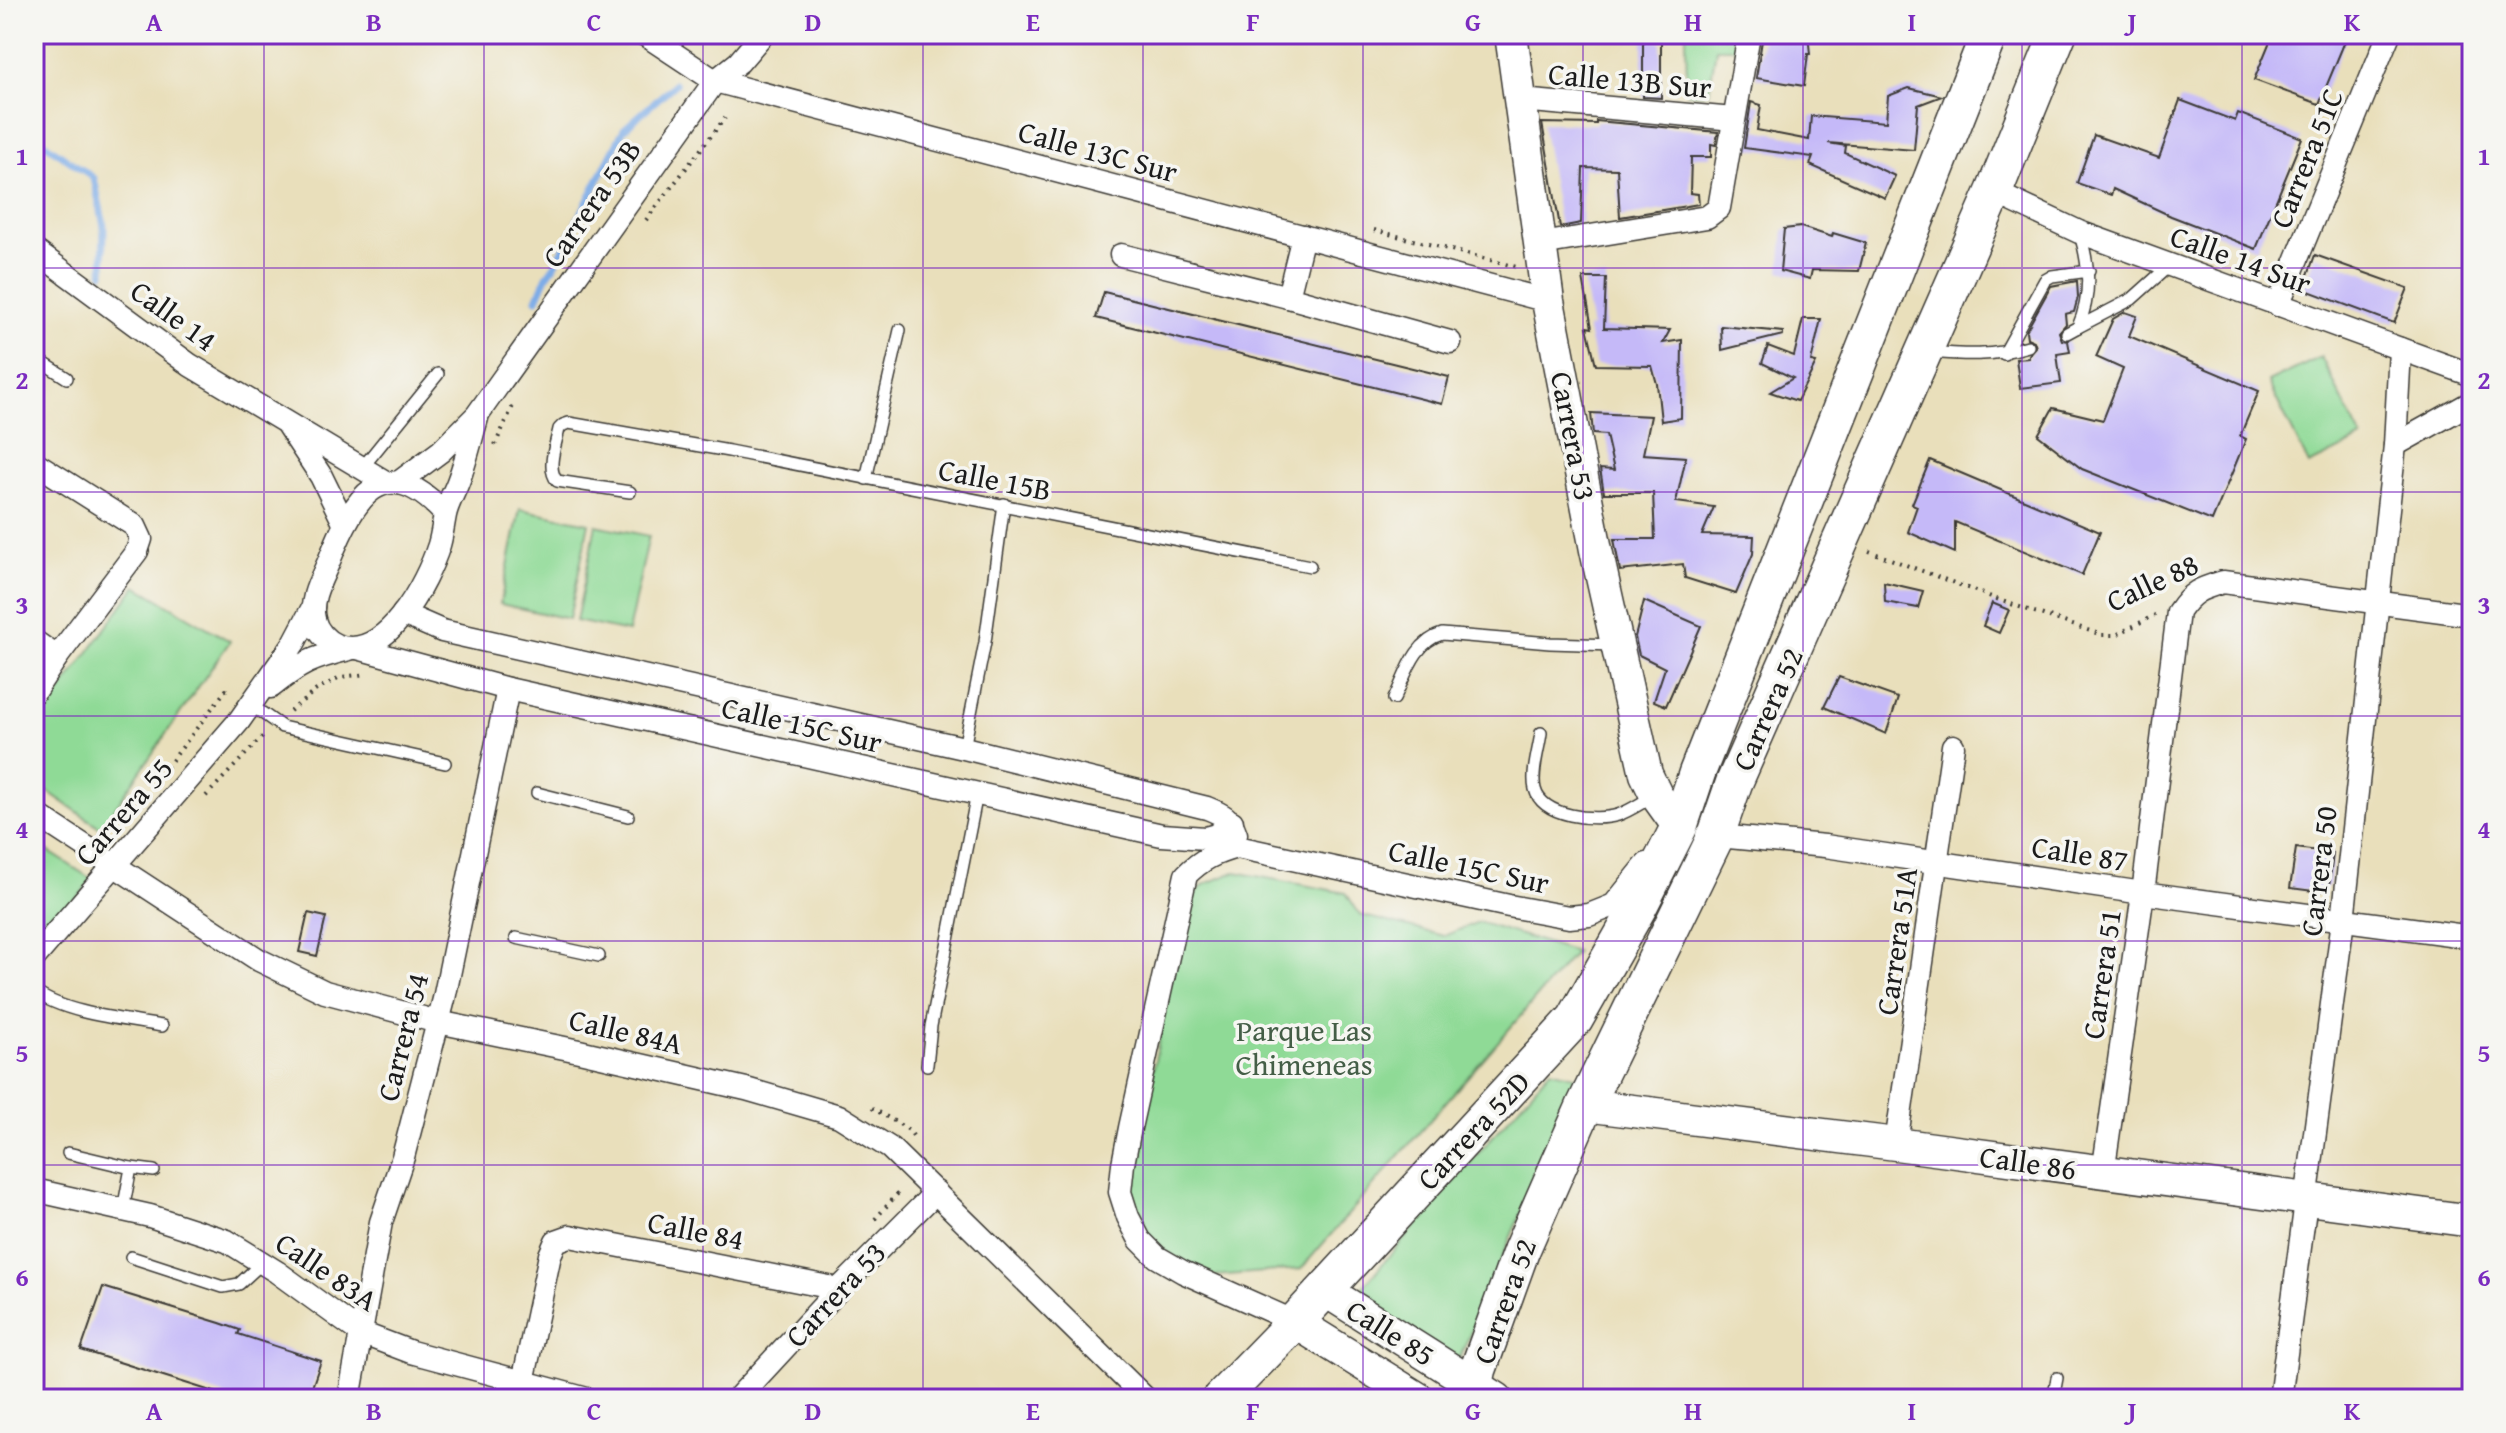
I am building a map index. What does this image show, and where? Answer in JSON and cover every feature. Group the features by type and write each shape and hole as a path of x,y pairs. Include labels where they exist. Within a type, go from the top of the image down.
{"main road":[{"name":"Carrera 52","path":"1679,827 1697,773 1989,34"},
{"name":"Carrera 52","path":"1475,1395 1521,1251 1585,1105 1715,838 1734,783 1994,192 2058,34"},
{"name":"Carrera 52D","path":"1220,1399 1575,1019 1638,908 1679,827"}],"street":[{"name":"Calle 13C Sur","path":"644,34 715,81 1548,301"},
{"name":"Carrera 53B","path":"344,523 361,498 393,483 441,451 477,415 715,81 739,62 763,34"},
{"name":"Carrera 53","path":"1511,34 1548,301 1616,645 1646,774 1656,795 1679,827"},
{"path":"1541,244 1707,217 1719,208 1749,34"},
{"name":"Carrera 51C","path":"2278,305 2389,34"},
{"name":"Calle 13B Sur","path":"1521,100 1734,119"},
{"name":"Calle 14 Sur","path":"1994,192 2079,232 2472,375"},
{"path":"1288,297 1303,236"},
{"name":"Calle 14","path":"34,250 190,365 285,422"},
{"path":"1121,255 1450,342"},
{"name":"Carrera 50","path":"2280,1399 2343,920 2395,445 2400,349"},
{"path":"2395,445 2472,402"},
{"name":"Carrera 53B","path":"353,648 371,644 385,633 415,597 438,547 445,514 464,464 477,415"},
{"path":"285,422 362,468 427,496 445,514"},
{"path":"285,422 321,476 344,523"},
{"path":"34,462 135,526 141,539 137,551 34,692"},
{"name":"Carrera 55","path":"34,958 253,702 294,643 313,607 314,597 344,523"},
{"name":"Calle 88","path":"2189,595 2223,582 2472,615"},
{"name":"Carrera 51","path":"2103,1173 2143,893 2178,612 2189,595"},
{"path":"313,607 314,621 322,635 334,644 353,648"},
{"name":"Calle 15C Sur","path":"353,648 508,689 1162,835 1205,838 1216,835 1232,822 1207,808 964,748 442,631 403,614"},
{"path":"34,641 57,657"},
{"name":"Carrera 55","path":"253,702 314,657 353,648"},
{"name":"Carrera 54","path":"349,1399 381,1222 403,1157 438,1022 508,689"},
{"name":"Carrera 51A","path":"1896,1144 1953,746"},
{"name":"Calle 84A","path":"34,813 259,960 325,992 438,1022 746,1089 839,1116 890,1148 916,1173 928,1199 1146,1399"},
{"path":"1186,875 1214,853 1237,847 1232,822"},
{"name":"Calle 87","path":"1679,827 1715,838 1825,846 2472,937"},
{"name":"Calle 15C Sur","path":"1237,847 1569,917 1589,915 1614,905 1679,827"},
{"path":"1162,835 1177,849 1186,875 1130,1128 1120,1192 1140,1240 1157,1257 1183,1272 1295,1322"},
{"name":"Calle 86","path":"1585,1105 2472,1221"},
{"name":"Calle 83A","path":"34,1190 150,1216 227,1241 361,1333 411,1352 587,1399"},
{"name":"Carrera 53","path":"737,1399 928,1199"},
{"name":"Calle 84","path":"523,1382 550,1255 556,1241 570,1236 839,1289"},
{"name":"Calle 85","path":"1326,1289 1475,1395"},
{"name":"Calle 85","path":"1295,1322 1419,1399"}],"lane":[{"path":"2079,232 2089,271 2086,306 2073,330 2132,299 2170,265"},
{"path":"2004,354 2045,280 2052,276 2089,271"},
{"path":"866,479 900,330"},
{"path":"1924,352 1979,356 2004,354 2028,346"},
{"path":"34,357 67,378"},
{"path":"362,468 438,374"},
{"name":"Calle 15B","path":"630,492 557,481 552,475 552,466 559,429 569,423 729,451 1310,566"},
{"path":"964,748 984,651 1004,504"},
{"path":"1394,699 1420,647 1430,638 1442,634 1616,645"},
{"path":"253,702 282,727 445,763"},
{"path":"1541,733 1535,793 1552,809 1572,817 1617,816 1656,795"},
{"path":"537,793 628,816"},
{"path":"927,1065 931,1026 977,794"},
{"path":"516,938 599,956"},
{"path":"34,991 42,997 82,1010 162,1026"},
{"path":"68,1153 154,1171"},
{"path":"123,1210 131,1168"},
{"path":"131,1257 223,1287 239,1284 262,1263"},
{"path":"2053,1399 2057,1378"}],"path":[{"path":"646,220 725,118"},
{"path":"493,448 519,393"},
{"name":"Calle 88","path":"1869,551 2102,635 2116,635 2189,595"},
{"path":"869,1106 909,1130 929,1159 916,1173"},
{"path":"874,1219 903,1187 928,1199"}],"green space":[{"path":"1686,34 1737,34 1734,48 1716,48 1709,93 1687,94"},
{"path":"2321,357 2362,439 2309,465 2268,382"},
{"path":"520,509 589,523 569,619 500,604"},
{"path":"596,525 649,536 628,632 576,621"},
{"path":"136,586 230,641 101,828 34,782 34,728"},
{"path":"34,842 93,880 34,946"},
{"name":"Parque Las Chimeneas","path":"1235,872 1346,893 1360,915 1444,936 1478,922 1576,952 1301,1269 1204,1277 1153,1244 1135,1217 1131,1186 1185,903 1205,884"},
{"path":"1550,1070 1578,1077 1457,1365 1353,1298"}],"building":[{"path":"1763,34 1808,34 1810,54 1804,86 1756,78"},
{"path":"2273,34 2348,34 2319,104 2254,80"},
{"path":"1643,41 1661,41 1661,98 1643,97"},
{"path":"1909,88 1942,96 1918,105 1914,150 1828,143 1846,146 1845,153 1895,176 1885,198 1810,165 1813,157 1744,148 1751,102 1761,105 1757,130 1809,140 1811,116 1886,122 1888,96"},
{"path":"2180,100 2235,121 2238,113 2302,138 2256,249 2171,216 2113,189 2111,195 2077,183 2094,135 2159,158"},
{"path":"1596,121 1718,132 1716,145 1711,144 1711,157 1691,157 1690,193 1698,194 1699,204 1620,217 1617,169 1583,168 1581,223 1560,227 1542,123 1596,124"},
{"path":"1801,227 1866,243 1859,271 1812,270 1810,279 1780,271 1784,229"},
{"path":"2315,255 2408,288 2394,323 2303,289"},
{"path":"1583,278 1606,278 1604,328 1670,330 1663,343 1682,340 1681,418 1661,421 1652,366 1596,365 1587,327 1592,328"},
{"path":"2077,281 2078,297 2074,312 2065,314 2066,324 2059,332 2062,340 2068,341 2070,352 2057,354 2061,383 2020,388 2016,359 2029,358 2036,347 2034,341 2027,338 2026,331 2051,286"},
{"path":"1104,292 1449,377 1442,404 1096,318"},
{"path":"2125,312 2137,316 2129,336 2259,391 2240,436 2246,439 2212,521 2082,469 2038,435 2053,408 2103,420 2123,369 2096,357 2113,319"},
{"path":"1803,319 1821,319 1811,362 1816,363 1797,401 1770,392 1793,378 1762,363 1768,346 1794,356"},
{"path":"1721,326 1783,332 1783,335 1722,350"},
{"path":"1591,413 1651,416 1643,454 1686,457 1676,502 1714,507 1702,535 1754,536 1753,554 1736,594 1685,578 1683,564 1620,571 1614,539 1655,539 1653,493 1604,493 1600,469 1614,470 1606,435 1593,434"},
{"path":"1930,460 2100,532 2082,575 1955,522 1955,553 1908,532 1917,506 1912,504"},
{"path":"1884,582 1923,591 1918,608 1885,602"},
{"path":"1644,601 1701,626 1666,706 1654,701 1665,668 1639,655 1635,637"},
{"path":"1992,603 2009,610 1999,633 1983,626"},
{"path":"1839,677 1898,698 1886,734 1824,707"},
{"path":"2296,848 2333,853 2329,886 2321,892 2290,888"},
{"path":"308,913 326,917 317,956 299,952"},
{"path":"103,1287 220,1323 240,1330 238,1334 321,1361 308,1399 236,1399 81,1350"}],"waterway":[{"path":"537,299 624,129 675,84"},
{"path":"34,136 94,178 104,226 103,273"}]}
